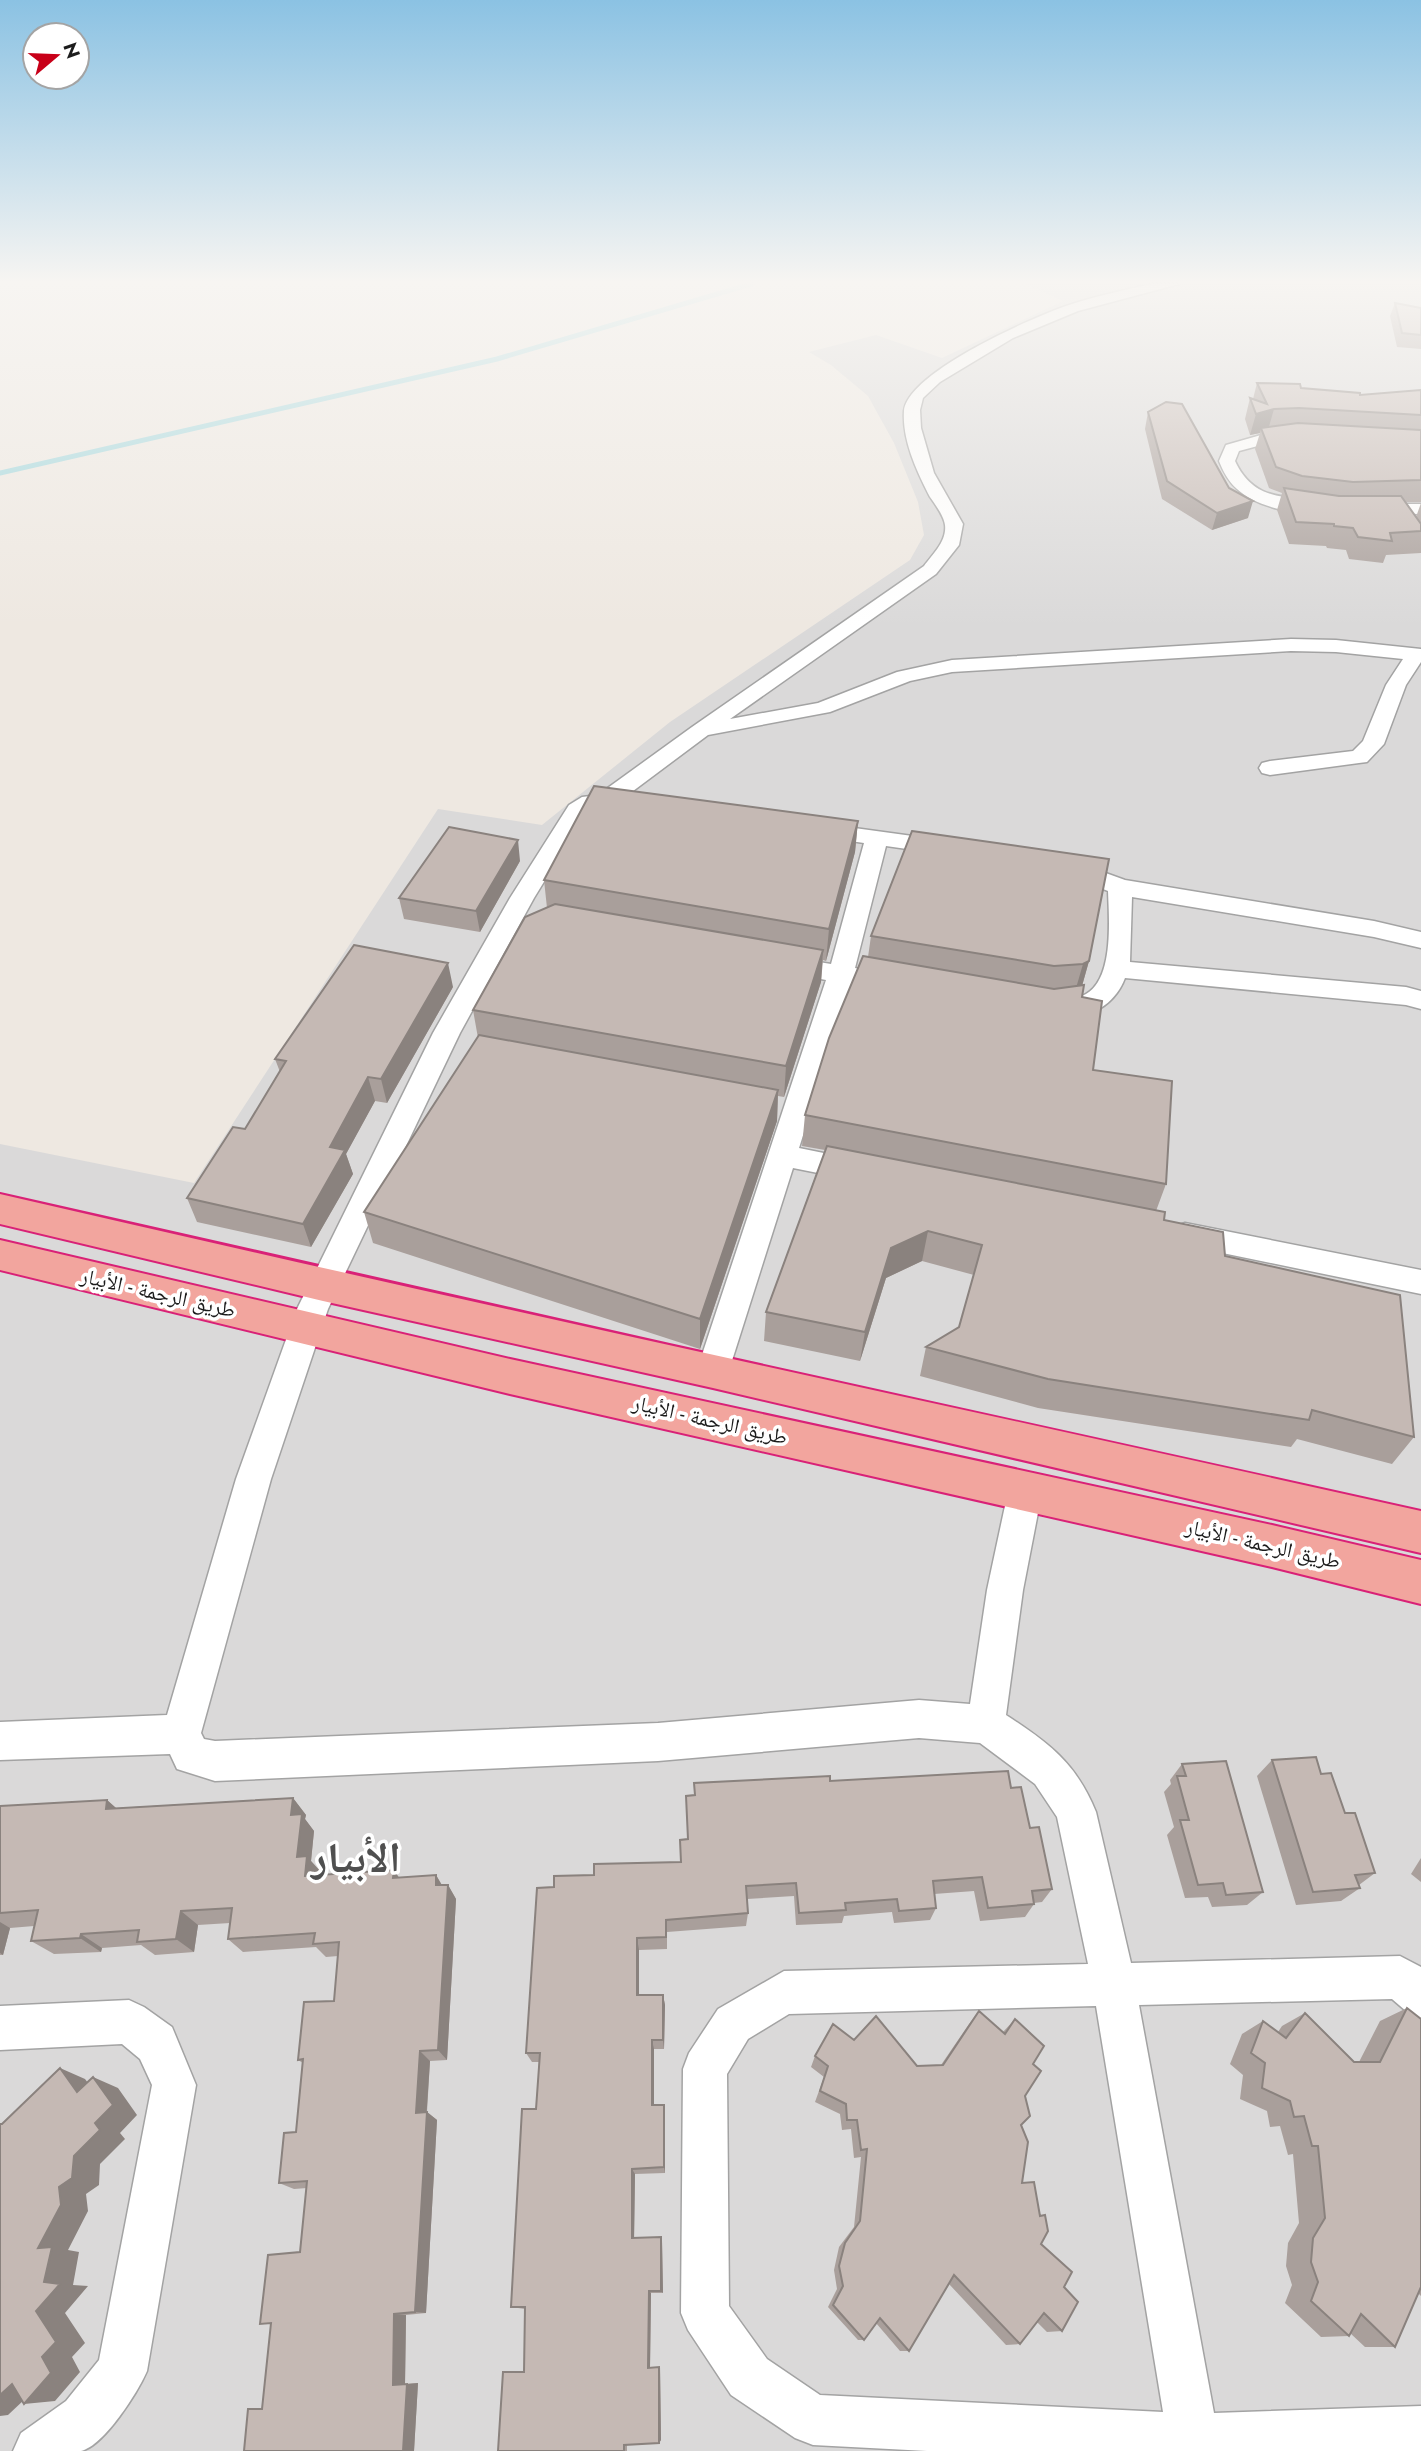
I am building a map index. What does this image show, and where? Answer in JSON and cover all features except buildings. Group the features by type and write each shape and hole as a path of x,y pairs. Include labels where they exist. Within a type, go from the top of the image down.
{"highway":[{"path":"0,1209 323,1285 713,1370 1421,1532"},
{"name":"طريق الرجمة - الأبيار","path":"0,1255 305,1328 1025,1492 1303,1551 1421,1582"}],"street":[{"path":"606,800 699,731 930,570 950,545 954,524 926,473 914,428 912,410 915,398"},
{"path":"1319,439 1268,438 1232,448 1227,461 1231,474 1250,492 1273,502 1332,508"},
{"path":"1357,509 1421,509"},
{"path":"1399,509 1414,531"},
{"path":"699,731 823,708 904,676 952,666 1291,645 1336,646 1418,655 1396,685 1373,744 1359,757 1270,768"},
{"path":"647,806 606,800 590,802 577,810 522,919 323,1285 305,1328 257,1467 181,1734 191,1755 215,1761 658,1742 919,1719 986,1724 1050,1770 1065,1787 1076,1812 1115,1984 1194,2445"},
{"path":"796,826 974,851"},
{"path":"713,1370 783,1155 783,1110 841,974 877,838"},
{"path":"1043,860 1056,862 1120,887 1374,929 1421,940"},
{"path":"1032,1007 1067,1010 1082,1008 1101,996 1118,969 1120,887"},
{"path":"761,960 923,988"},
{"path":"1118,969 1406,996 1421,1000"},
{"path":"783,1155 892,1177"},
{"path":"1163,1231 1421,1282"},
{"path":"986,1724 1005,1590 1025,1492"},
{"path":"0,1741 181,1734"},
{"path":"1421,1996 1400,1977 784,1993 733,2024 705,2069 705,2313 749,2377 813,2420 1194,2445 1421,2431"},
{"path":"0,2028 130,2022 156,2043 174,2085 122,2371 83,2419 39,2451"}],"shaded area":[{"path":"869,398 1421,398 1421,2451 0,2451 0,1144 194,1183 438,809 542,825 670,722 910,560 924,535 918,502 894,443"}],"waterway":[{"path":"0,473 325,398"}],"district":[{"name":"الأبيار","path":"356,1857"}]}
